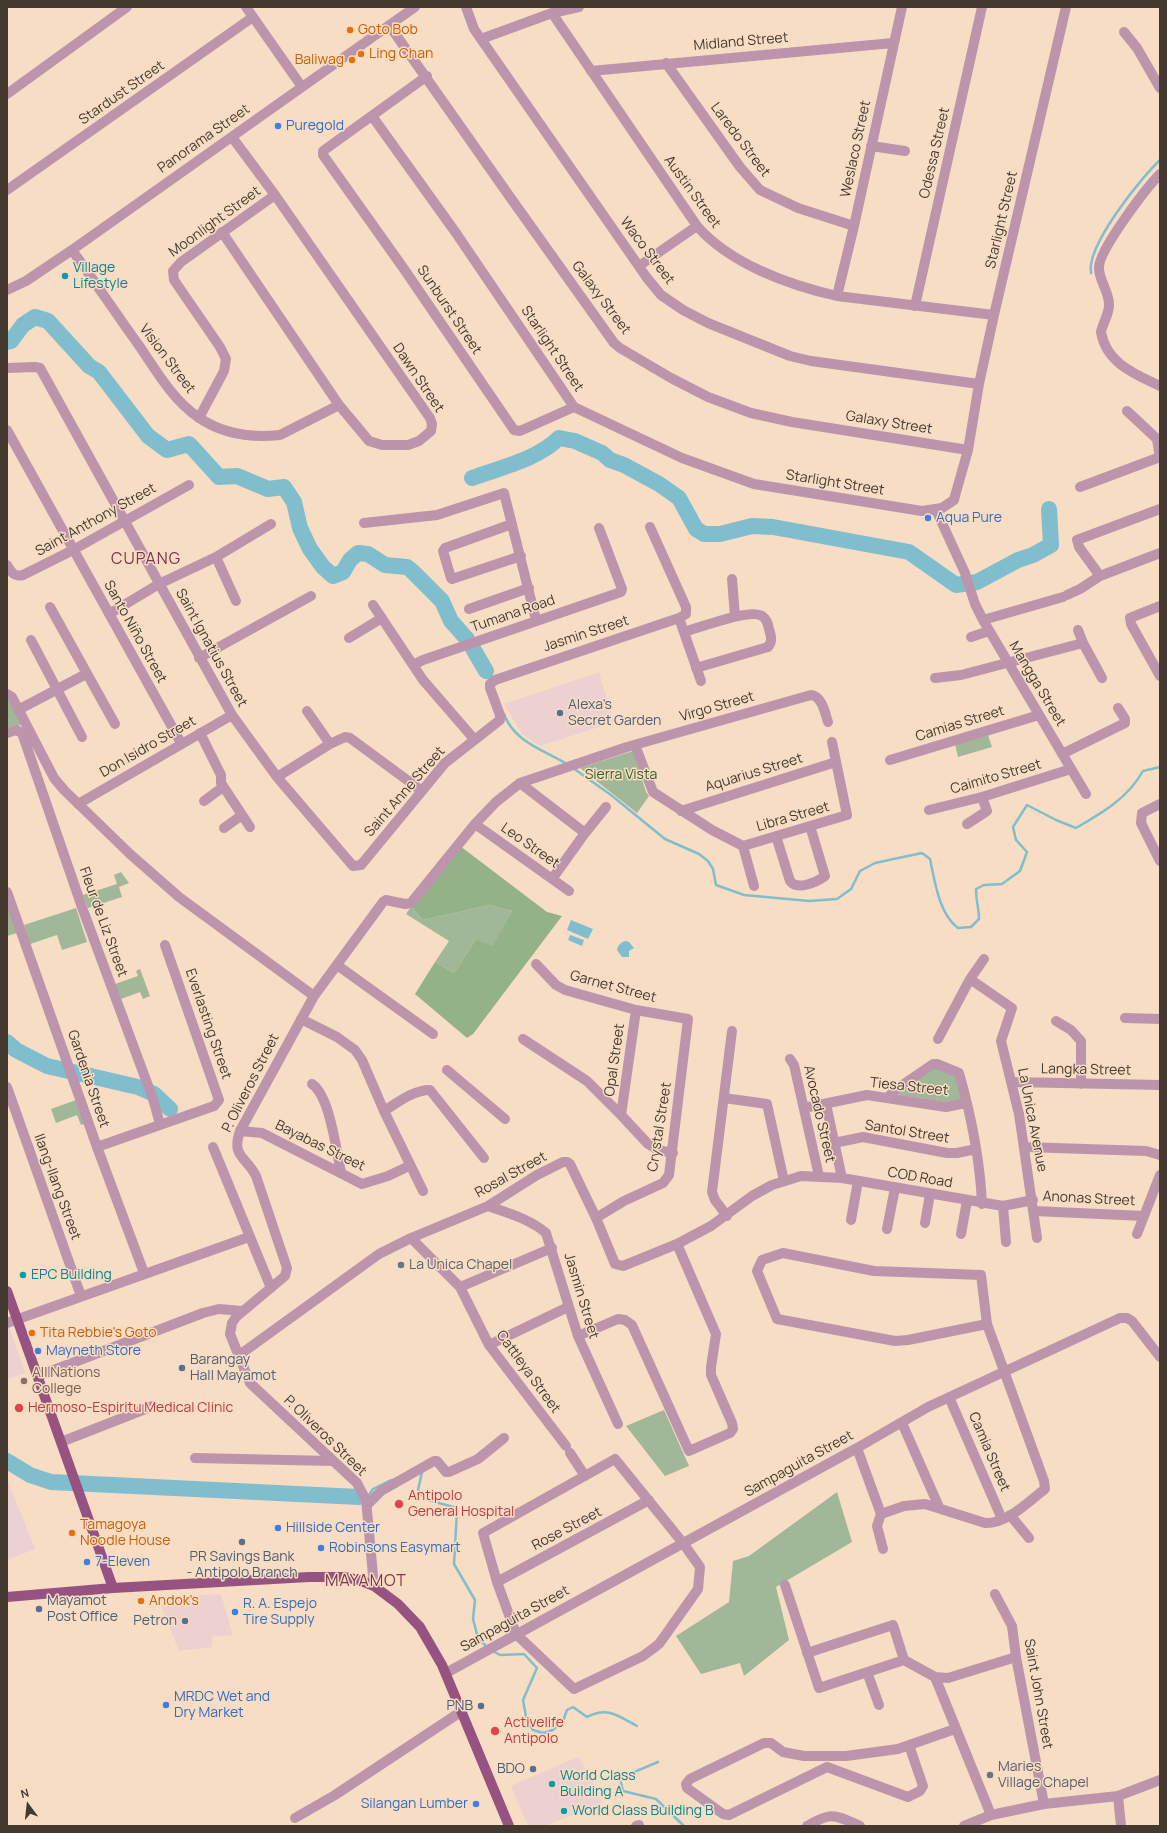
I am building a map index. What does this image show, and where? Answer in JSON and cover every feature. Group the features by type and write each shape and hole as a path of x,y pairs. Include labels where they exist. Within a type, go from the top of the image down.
{"main road":[{"path":"7,1291 113,1588"},
{"path":"7,1597 113,1588 309,1576 344,1577 359,1580 374,1586 398,1604 420,1627 446,1673 509,1826"}],"street":[{"path":"7,94 127,7"},
{"path":"246,7 302,87"},
{"name":"Panorama Street","path":"7,290 26,281 72,250 415,7"},
{"name":"Waco Street","path":"466,7 474,29 653,287 670,303 708,323 790,356 811,361 979,384"},
{"path":"481,39 552,13 579,7"},
{"name":"Weslaco Street","path":"837,296 854,226 902,7"},
{"name":"Odessa Street","path":"915,306 982,7"},
{"name":"Starlight Street","path":"372,116 456,234 574,407 682,458 754,484 922,511 936,510 954,500 968,450 979,384 994,315 1066,7"},
{"name":"Austin Street","path":"552,13 697,226 718,248 748,264 794,283 837,296 994,315"},
{"name":"Stardust Street","path":"7,190 253,17"},
{"name":"Galaxy Street","path":"389,25 427,76 510,197 614,343 620,348 671,378 708,397 751,413 792,422 968,450"},
{"path":"1124,32 1137,48 1160,88"},
{"name":"Midland Street","path":"591,71 893,43"},
{"name":"Laredo Street","path":"666,63 740,167 760,190 798,208 854,226"},
{"path":"372,116 427,76"},
{"name":"Sunburst Street","path":"372,116 322,151 322,154 404,269 514,430 520,431 574,407"},
{"name":"Dawn Street","path":"222,232 339,405 369,440 382,445 408,445 419,441 426,436 432,428 430,418 275,195 232,137"},
{"path":"871,146 905,151"},
{"path":"1160,174 1150,184 1117,231 1101,257 1099,267 1109,302 1108,313 1101,332 1105,343 1111,354 1128,371 1160,386"},
{"name":"Moonlight Street","path":"199,418 224,371 226,358 174,280 173,271 181,262 275,195"},
{"path":"639,266 697,226"},
{"name":"Vision Street","path":"72,250 176,398 199,418 236,433 270,436 280,435 339,405"},
{"name":"Saint Ignatius Street","path":"7,368 40,368 126,520 199,658 232,715 277,777 353,866 356,867"},
{"path":"1080,487 1160,458 1158,437 1127,411"},
{"name":"Santo Niño Street","path":"7,430 181,743"},
{"name":"Saint Anthony Street","path":"10,571 23,575 73,550 189,485"},
{"path":"364,523 441,514 504,493 536,620"},
{"path":"1100,576 1079,547 1078,540 1160,509"},
{"name":"Mangga Street","path":"936,510 965,573 974,604 982,620 1086,794"},
{"path":"109,614 159,584 216,557 271,524"},
{"path":"512,524 445,548 443,551 452,579 521,556"},
{"path":"650,526 686,607 683,616 684,632 700,681"},
{"name":"Tumana Road","path":"413,665 423,660 622,591 599,528"},
{"path":"982,620 1065,596 1080,589 1100,576 1160,553"},
{"path":"216,557 236,601"},
{"path":"732,579 735,616"},
{"path":"469,609 529,588"},
{"path":"199,658 311,596"},
{"path":"373,606 423,680 474,739"},
{"path":"1159,671 1130,618 1160,606"},
{"path":"50,607 114,724"},
{"path":"684,632 735,616 752,614 762,615 767,621 772,638 770,645 696,668"},
{"name":"Jasmin Street","path":"492,682 683,616"},
{"path":"349,638 382,618"},
{"path":"971,637 989,630"},
{"path":"1078,630 1083,643 1102,678"},
{"path":"31,640 82,737"},
{"path":"935,678 961,675 1083,643"},
{"path":"18,710 86,674"},
{"name":"Saint Anne Street","path":"356,867 361,865 445,764 501,718 490,688 492,682"},
{"path":"7,694 12,697 54,778 78,804 130,854 179,897 314,996"},
{"name":"Virgo Street","path":"460,844 475,824 496,802 520,783 566,766 811,695 817,697 820,701 828,722"},
{"path":"1062,754 1125,723 1125,719 1118,708"},
{"path":"307,711 330,744"},
{"name":"Don Isidro Street","path":"78,804 181,743 232,715"},
{"name":"Camias Street","path":"890,760 1039,715"},
{"name":"Fleur de Liz Street","path":"7,733 18,730 22,733 83,910 145,1078 160,1124"},
{"path":"200,733 221,775 221,783 223,787 250,827"},
{"path":"277,777 343,737 350,738 422,790"},
{"name":"Libra Street","path":"743,846 847,815 832,742"},
{"path":"635,745 651,790 680,811 743,846 754,886"},
{"name":"Aquarius Street","path":"680,811 836,762"},
{"name":"Caimito Street","path":"929,810 982,797 1070,769"},
{"path":"520,783 585,832"},
{"path":"204,801 223,787"},
{"path":"967,824 986,811 982,797"},
{"path":"1160,804 1142,813 1140,818 1141,823 1160,861"},
{"path":"552,879 585,832 606,807"},
{"path":"224,828 242,815"},
{"name":"Leo Street","path":"475,824 569,891"},
{"path":"776,836 791,884 800,886 823,878 825,873 810,826"},
{"name":"P. Oliveros Street","path":"374,1586 366,1503 357,1483 250,1382 230,1334 232,1323 242,1311 285,1276 287,1268 256,1176 252,1167 238,1153 236,1145 240,1131 314,996 384,901 387,900 405,904 411,903 460,844"},
{"name":"Gardenia Street","path":"7,892 97,1147 144,1273"},
{"name":"Everlasting Street","path":"97,1147 216,1105 219,1097 165,945"},
{"path":"938,1039 970,979 984,959"},
{"name":"Garnet Street","path":"536,964 556,985 564,990 636,1010 687,1018 689,1022"},
{"path":"337,965 433,1034"},
{"name":"La Unica Avenue","path":"970,979 1011,1006 1013,1010 1001,1041 1012,1082 1025,1146 1037,1238"},
{"name":"Opal Street","path":"622,1115 636,1010"},
{"path":"1125,1018 1160,1019"},
{"path":"300,1020 337,1037 355,1050 365,1065 384,1111 423,1191"},
{"name":"Crystal Street","path":"596,1218 628,1199 667,1180 673,1153 689,1022"},
{"path":"1056,1022 1071,1030 1081,1041 1081,1084"},
{"path":"727,1216 715,1200 712,1192 732,1031"},
{"path":"523,1038 587,1081 622,1115 648,1144 658,1150 673,1153"},
{"name":"Avocado Street","path":"790,1059 794,1065 818,1176"},
{"path":"888,1098 903,1084 933,1064 937,1064 959,1073 981,1177 982,1204"},
{"path":"447,1070 505,1119"},
{"name":"Langka Street","path":"1012,1082 1160,1085"},
{"path":"312,1084 322,1095 327,1106 341,1172"},
{"name":"Ilang-Ilang Street","path":"7,1087 81,1296"},
{"path":"384,1111 405,1098 419,1092 430,1090 484,1158"},
{"name":"Tiesa Street","path":"804,1108 867,1095 946,1107 966,1103"},
{"path":"724,1098 767,1104 784,1181"},
{"path":"826,1104 842,1178"},
{"name":"Bayabas Street","path":"240,1131 262,1133 362,1184 388,1176 410,1166"},
{"name":"Santol Street","path":"834,1144 863,1137 947,1153 957,1153 976,1149"},
{"path":"1025,1146 1146,1151 1160,1155"},
{"path":"212,1147 271,1288"},
{"name":"Rosal Street","path":"238,1356 379,1254 411,1238 488,1206 537,1175 563,1162 570,1164 596,1218 615,1264 623,1266 677,1244 709,1228 752,1196 772,1185 801,1176"},
{"path":"1137,1234 1160,1175"},
{"name":"COD Road","path":"801,1176 842,1178 982,1204 1003,1206 1033,1200"},
{"path":"851,1220 858,1181"},
{"path":"887,1229 895,1188"},
{"path":"925,1223 930,1194"},
{"path":"961,1234 967,1201"},
{"name":"Jasmin Street","path":"488,1206 538,1226 546,1233 552,1248 568,1307 578,1336 618,1424"},
{"path":"1003,1206 1006,1242"},
{"name":"Anonas Street","path":"1034,1211 1144,1216"},
{"path":"7,1323 144,1273 249,1237"},
{"name":"Cattleya Street","path":"411,1238 460,1287 489,1344 586,1476"},
{"path":"578,1336 618,1319 625,1320 632,1325 689,1451 730,1432 732,1429 732,1423 712,1375 711,1367 716,1334 677,1244"},
{"path":"460,1287 552,1248"},
{"path":"881,1514 915,1505 925,1504 985,1523 992,1523 1006,1517 1045,1489 987,1324 981,1275 874,1271 783,1252 762,1260 756,1271 777,1319 895,1341 908,1340 987,1324"},
{"path":"489,1344 568,1307"},
{"path":"38,1376 203,1313 218,1309 242,1311"},
{"name":"Sampaguita Street","path":"446,1673 483,1654 516,1634 857,1448 949,1396 1004,1373 1120,1318 1127,1318 1132,1322 1160,1357"},
{"name":"Camia Street","path":"949,1396 1006,1517 1029,1538"},
{"path":"61,1442 153,1406"},
{"path":"902,1423 938,1507"},
{"path":"366,1503 381,1491 434,1461 437,1461 446,1472 449,1472 478,1459 504,1438"},
{"path":"857,1448 881,1514 877,1526 883,1549"},
{"path":"195,1458 332,1461"},
{"path":"615,1459 649,1500 700,1567 698,1589 659,1644 642,1656 574,1690 516,1634 497,1582 483,1533 615,1459"},
{"name":"Rose Street","path":"497,1582 649,1500"},
{"path":"786,1585 819,1688 904,1660"},
{"name":"Saint John Street","path":"995,1594 1012,1626 1016,1657 1044,1804"},
{"path":"807,1653 893,1625 904,1660 935,1677 948,1678 1016,1657"},
{"path":"867,1672 879,1705"},
{"path":"935,1677 991,1815"},
{"path":"296,1818 335,1795 462,1711"},
{"path":"909,1745 923,1786 920,1791 908,1798 827,1762 783,1752 771,1743 764,1743 690,1780 686,1784 687,1788 723,1814 728,1815 827,1762 898,1749 909,1745 955,1729"},
{"path":"964,1826 991,1815 1044,1804 1118,1796 1160,1780"},
{"path":"1118,1796 1121,1826"},
{"path":"807,1826 828,1815 838,1816 860,1826"}],"shaded area":[{"name":"Alexa's Secret Garden","path":"599,672 614,722 540,746 522,734 504,704"},
{"path":"9,1327 25,1373 7,1379 7,1328"},
{"path":"7,1479 35,1549 7,1560"},
{"path":"221,1594 233,1635 212,1637 212,1647 179,1651 158,1598"},
{"path":"578,1757 592,1780 602,1803 545,1826 528,1826 511,1786"}],"green space":[{"path":"7,698 22,724 17,727 15,725 7,728"},
{"path":"988,735 992,747 958,757 955,744"},
{"name":"Sierra Vista","path":"633,751 646,792 649,796 637,813 580,768"},
{"path":"460,846 547,912 562,916 473,1034 467,1038 415,994 435,962 454,973 476,939 492,946 512,911 490,905 423,920 411,907"},
{"path":"121,872 129,883 119,887 122,897 88,908 83,895 117,884 114,875"},
{"path":"7,905 17,933 7,936"},
{"path":"490,905 512,911 492,947 476,939 454,973 435,962 449,941 406,914 411,907 423,920"},
{"path":"76,908 87,942 62,950 57,935 30,944 24,925"},
{"path":"140,969 150,996 143,999 140,992 121,999 115,984 138,976 136,971"},
{"path":"936,1067 957,1075 962,1099 946,1102 899,1095 901,1091"},
{"path":"76,1100 84,1124 81,1125 77,1115 56,1123 51,1109"},
{"path":"664,1410 689,1466 665,1476 626,1426"},
{"path":"837,1492 852,1542 776,1587 789,1640 744,1676 740,1663 701,1674 676,1636 729,1602 733,1561 749,1556"}],"water":[{"path":"571,920 593,929 588,939 567,930"},
{"path":"570,935 584,940 582,946 568,940"},
{"path":"625,941 629,942 634,948 629,951 629,957 622,957 617,950 620,944"}],"waterway":[{"path":"1091,273 1092,261 1105,230 1128,197 1160,160"},
{"path":"7,342 11,341 23,325 35,317 48,321 89,366 99,372 148,436 167,450 189,444 219,477 237,476 268,489 284,487 294,502 300,528 310,549 323,567 333,576 343,572 350,560 358,553 368,554 385,565 407,567 442,601 451,621 467,639"},
{"path":"472,478 507,466 540,452 559,438 575,441 602,453 610,460 624,465 659,484 679,498 696,529 704,534 720,534 752,526 773,527 909,552 956,585 977,582 1018,560 1033,555 1051,545 1049,509"},
{"path":"472,647 486,671"},
{"path":"486,671 491,680"},
{"path":"504,714 509,724 522,738 567,764"},
{"path":"573,768 611,795 665,839 699,854 708,861 713,869 716,885 744,895 809,901 837,899 851,889 860,871 875,863 922,853 930,859 936,887 946,915 958,928 971,927 979,919 976,889 984,885 1002,884 1020,871 1027,852 1016,840 1013,827 1027,805 1056,820 1076,828 1114,804 1130,789 1143,771 1160,767"},
{"path":"7,1042 16,1050 47,1066 138,1087 154,1094 170,1109"},
{"path":"7,1461 30,1475 51,1482 359,1497"},
{"path":"422,1472 418,1490 425,1499 453,1507 457,1511 454,1564 475,1600 473,1619 478,1638 487,1647"},
{"path":"368,1496 373,1489 391,1480"},
{"path":"493,1651 500,1655 524,1654 537,1668 523,1700 527,1722 533,1730 543,1733 553,1730 563,1721 567,1710 573,1707 587,1717 601,1712 607,1712 637,1726"},
{"path":"658,1762 620,1778 623,1791 656,1799 684,1826"}],"place":[{"name":"Goto Bob","path":"350,30"},
{"name":"Ling Chan","path":"361,54"},
{"name":"Baliwag","path":"352,60"},
{"name":"Puregold","path":"278,126"},
{"name":"Village Lifestyle","path":"65,276"},
{"name":"Aqua Pure","path":"928,518"},
{"name":"Alexa's Secret Garden","path":"560,713"},
{"name":"La Unica Chapel","path":"401,1265"},
{"name":"EPC Building","path":"23,1275"},
{"name":"Tita Rebbie's Goto","path":"32,1333"},
{"name":"Mayneth Store","path":"38,1351"},
{"name":"Barangay Hall Mayamot","path":"182,1368"},
{"name":"All Nations College","path":"24,1381"},
{"name":"Hermoso-Espiritu Medical Clinic","path":"19,1408"},
{"name":"Antipolo General Hospital","path":"399,1504"},
{"name":"Hillside Center","path":"278,1528"},
{"name":"Tamagoya Noodle House","path":"72,1533"},
{"name":"PR Savings Bank - Antipolo Branch","path":"242,1542"},
{"name":"Robinsons Easymart","path":"321,1548"},
{"name":"7-Eleven","path":"87,1562"},
{"name":"Andok's","path":"141,1601"},
{"name":"Mayamot Post Office","path":"39,1609"},
{"name":"R. A. Espejo Tire Supply","path":"235,1612"},
{"name":"Petron","path":"185,1621"},
{"name":"MRDC Wet and Dry Market","path":"166,1705"},
{"name":"PNB","path":"481,1706"},
{"name":"Activelife Antipolo","path":"495,1731"},
{"name":"BDO","path":"533,1769"},
{"name":"Maries Village Chapel","path":"990,1775"},
{"name":"World Class Building A","path":"552,1784"},
{"name":"Silangan Lumber","path":"476,1804"},
{"name":"World Class Building B","path":"564,1811"}],"district":[{"name":"CUPANG","path":"146,560"},
{"name":"MAYAMOT","path":"366,1582"}]}
